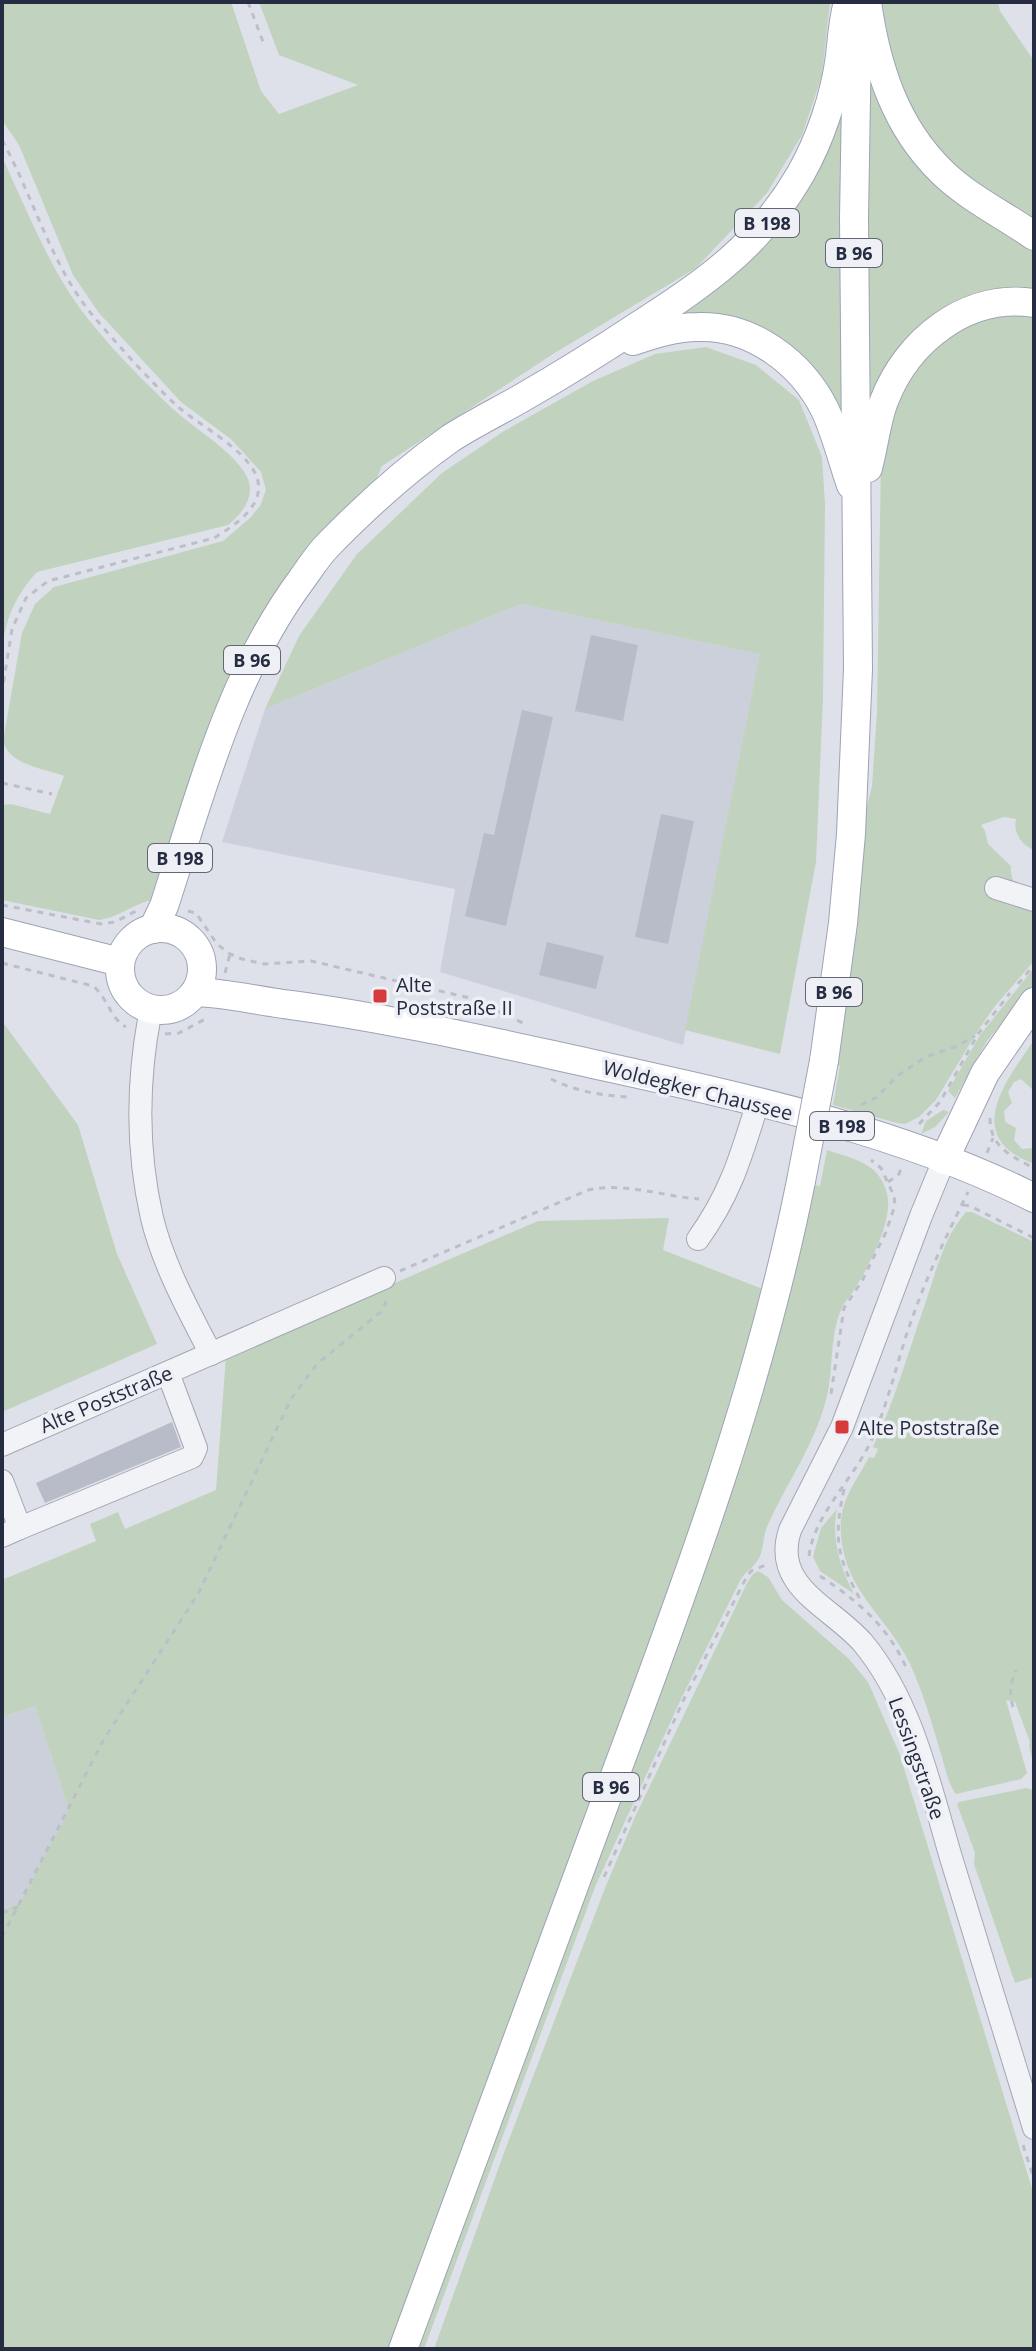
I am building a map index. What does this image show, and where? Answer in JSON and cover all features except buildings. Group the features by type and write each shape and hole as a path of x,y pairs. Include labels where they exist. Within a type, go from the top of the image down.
{"main road":[{"name":"B 198","path":"598,353 723,268 753,240 778,209 801,174 818,137 832,94 848,2"},
{"name":"B 96","path":"403,2349 675,1614 747,1397 774,1300 801,1181 824,1061 843,923 851,834 858,669 854,218 858,2"},
{"path":"867,2 880,72 900,117 920,147 943,174 1034,236"},
{"name":"B 96","path":"858,503 882,405 908,356 927,336 952,319 985,306 1024,301 1034,303"},
{"name":"B 96","path":"171,921 217,739 245,671 281,607 326,547 381,495 452,438 598,353 670,329 701,326 742,335 776,352 812,386 826,412 858,503"},
{"path":"171,921 198,952 201,964 199,982 195,992 178,1006 149,1020 123,985 120,962 134,938 171,921"},
{"path":"2,932 120,962"},
{"name":"Woldegker Chaussee","path":"201,964 225,975 353,1013"},
{"name":"Woldegker Chaussee","path":"195,992 353,1013 758,1102 944,1160 1034,1198"},
{"path":"944,1160 985,1073 1034,1002"}],"street":[{"path":"996,888 1034,900"},
{"path":"149,1020 139,1092 141,1150 153,1220 183,1300 211,1354"},
{"path":"698,1239 731,1186 758,1102"},
{"name":"Lessingstraße","path":"944,1160 842,1427 790,1530 785,1546 786,1560 790,1573 799,1585 862,1642 897,1696 923,1765 1027,2131"},
{"name":"Alte Poststraße","path":"2,1445 384,1278"},
{"path":"2,1481 11,1532 192,1457 196,1448 168,1373"}],"path":[{"path":"248,2 265,47"},
{"path":"2,140 67,280 94,317 176,405 239,454 255,473 259,488 254,505 238,523 214,538 48,581 26,598 12,629 2,692"},
{"path":"2,783 52,794"},
{"path":"2,905 101,924 115,922 149,902 171,921 196,913 217,944 242,959 264,964 311,961 470,998 534,1029"},
{"path":"2,963 93,986 113,1017 127,1028 149,1020 169,1035 202,1022 216,1012"},
{"path":"850,1107 877,1097 897,1076 926,1057 955,1047 978,1034"},
{"path":"544,1075 568,1087 612,1096 636,1097"},
{"path":"909,1128 918,1126 940,1102"},
{"path":"991,1128 1000,1148 1034,1168"},
{"path":"831,1396 844,1308 857,1291 893,1213 894,1196 888,1182"},
{"path":"2,1937 104,1739 198,1594 291,1399 317,1364 382,1311 388,1291 384,1278 588,1190 624,1186 703,1200"},
{"path":"811,1566 810,1544 875,1433 913,1316 954,1217 963,1205 970,1206 1034,1238"},
{"path":"844,1486 837,1537 850,1581 864,1607 905,1664 910,1677"},
{"path":"767,1554 770,1576"},
{"path":"600,1888 663,1743 745,1580 751,1571 768,1564"},
{"path":"818,1574 864,1607"},
{"path":"1013,1707 1011,1683 1016,1670"},
{"path":"2,1913 18,1907"},
{"path":"1027,2131 1034,2179"}],"shaded area":[{"path":"521,604 761,654 683,1045 440,972 455,889 222,842 265,709"},
{"path":"35,1706 69,1810 20,1903 2,1910 2,1717"}],"green space":[{"path":"2,2 231,2 261,91 279,114 358,85 279,55 259,2 830,2 822,76 802,135 767,193 696,268 553,354 382,466 373,487 290,580 161,899 99,920 2,900 2,805 11,804 50,814 64,776 19,761 6,749 3,741 22,633 35,604 54,587 223,541 250,518 260,506 266,490 261,472 232,440 181,402 99,313 73,275 19,145 2,120"},
{"path":"879,2 998,2 1000,11 1034,61 1034,227 979,193 905,113"},
{"path":"866,72 893,120 1034,244 1034,295 984,299 870,407 866,398"},
{"path":"836,107 845,109 847,421 798,359 668,323 727,274"},
{"path":"2,157 51,261 74,301 118,354 161,398 234,460 248,479 250,492 238,516 228,525 37,572 14,606 2,646"},
{"path":"1034,312 1034,850 1019,838 1016,819 1004,817 981,825 988,844 1011,866 1014,884 1034,905 1034,961 995,1006 936,1100 919,1117 905,1124 897,1123 833,1105 840,1065 835,1063 860,835 872,786 877,713 881,456 890,408 933,342 988,314"},
{"path":"706,347 756,365 799,400 822,457 825,504 823,698 816,862 780,1054 685,1030 760,654 521,604 265,709 299,636 357,554 442,473 504,431 593,381 655,354"},
{"path":"1034,968 1034,984 987,1041 955,1098 948,1091 980,1035"},
{"path":"2,1021 78,1125 117,1254 157,1344 2,1412"},
{"path":"1034,1040 1034,1091 1021,1079 1014,1082 1008,1092 1012,1103 1004,1111 1005,1122 1016,1128 1014,1140 1022,1149 1033,1148 1034,1164 1005,1147 996,1131 994,1117 1010,1076"},
{"path":"943,1110 949,1112 935,1127 921,1134 926,1121"},
{"path":"827,1150 872,1169 884,1184 888,1205 878,1244 837,1321 821,1417 767,1527 759,1559 741,1579 681,1699 595,1887 424,2349 413,2349 813,1185 820,1186"},
{"path":"966,1212 972,1212 1034,1242 1034,1766 1030,1742 1015,1702 1006,1700 1027,1773 1021,1779 956,1794 909,1662 850,1572 844,1555 841,1523 849,1494 869,1457 874,1458 878,1449 873,1447 895,1393 942,1255 952,1232"},
{"path":"669,1218 663,1250 765,1290 691,1534 392,2349 2,2349 2,1910 20,1903 69,1810 35,1706 2,1717 2,1580 96,1541 90,1524 118,1512 125,1529 216,1490 226,1356 538,1221"},
{"path":"837,1509 835,1531 838,1553 854,1594 820,1571 813,1557 821,1528"},
{"path":"758,1571 768,1577 782,1600 849,1659 868,1682 900,1755 1034,2195 1034,2349 434,2349 505,2150 605,1888 635,1817 747,1583"},
{"path":"1026,1788 1034,1790 1034,1977 1015,1983 957,1804"}],"place":[{"name":"Alte Poststraße II","path":"380,996"},
{"name":"Alte Poststraße","path":"842,1427"}]}
